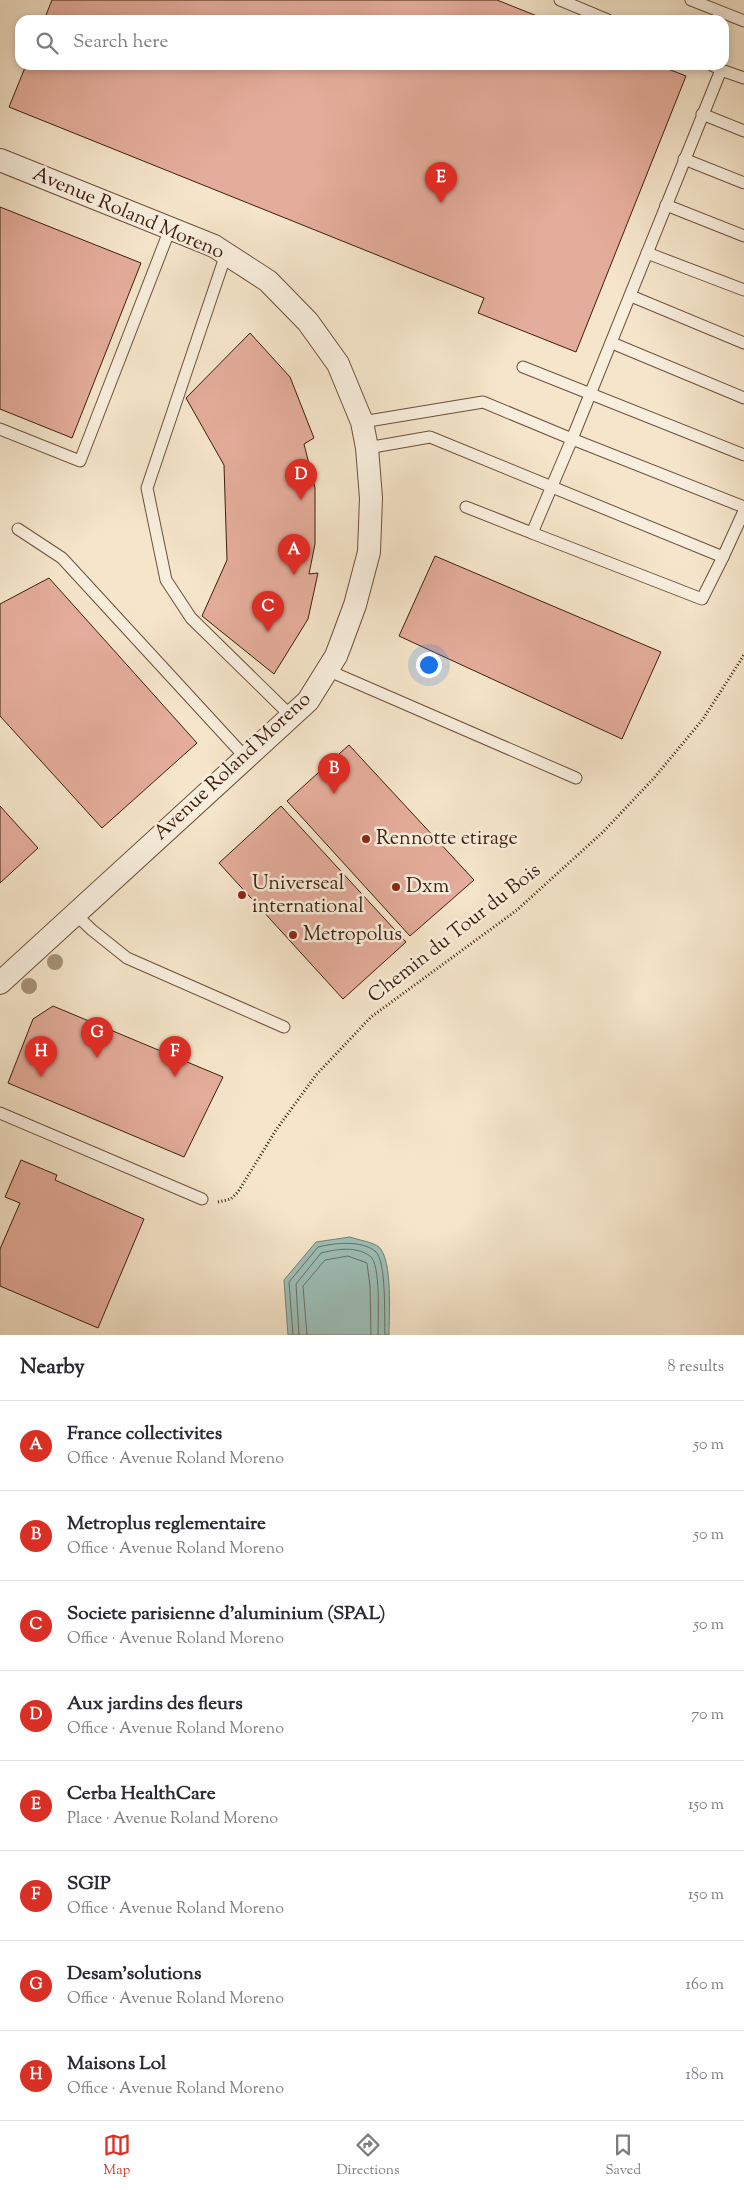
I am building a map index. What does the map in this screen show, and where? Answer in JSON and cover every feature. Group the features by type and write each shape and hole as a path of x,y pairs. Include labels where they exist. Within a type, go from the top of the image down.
{"street":[{"name":"Avenue Roland Moreno","path":"0,160 214,246 268,281 308,322 338,364 362,422 367,448 371,498 369,552 355,605 336,656 308,701 0,983"}],"lane":[{"path":"560,0 596,15"},
{"path":"691,0 729,15"},
{"path":"729,15 744,21"},
{"path":"532,532 631,296 702,114 715,70"},
{"path":"724,70 744,78"},
{"path":"702,114 744,131"},
{"path":"684,159 744,183"},
{"path":"666,205 744,236"},
{"path":"0,429 80,461 170,228"},
{"path":"226,254 147,488 166,580 191,618 291,716"},
{"path":"647,254 744,290"},
{"path":"631,296 744,343"},
{"path":"612,343 744,398"},
{"path":"523,367 744,455"},
{"path":"362,422 483,402 744,507"},
{"path":"367,448 430,436 723,557"},
{"path":"466,507 702,599 744,511"},
{"path":"18,529 62,558 246,758"},
{"path":"327,670 576,778"},
{"path":"75,914 127,958 284,1027"},
{"path":"0,1113 202,1199"}],"path":[{"name":"Chemin du Tour du Bois","path":"202,1199 218,1202 231,1199 238,1192 262,1150 316,1075 371,1018 517,910 603,832 654,778 703,719 744,654"}],"water":[{"path":"350,1237 376,1245 383,1254 389,1289 389,1335 288,1335 284,1280 316,1242"}],"building":[{"path":"52,0 497,0 534,15 46,15"},
{"path":"24,70 671,70 686,76 576,352 478,313 484,298 9,107"},
{"path":"0,207 141,263 72,438 0,409"},
{"path":"250,333 290,377 314,438 304,444 315,488 315,544 309,574 318,573 308,619 274,674 202,616 227,560 224,465 186,398"},
{"path":"435,556 661,652 622,739 399,636"},
{"path":"49,578 197,743 102,828 0,716 0,604"},
{"path":"349,745 474,880 410,936 287,801"},
{"path":"0,806 38,848 0,883"},
{"path":"281,806 406,942 343,999 219,863"},
{"path":"53,1006 223,1077 184,1157 8,1083 33,1019"},
{"path":"21,1160 57,1175 55,1180 144,1219 98,1328 0,1286 0,1249 20,1203 5,1197"}],"place":[{"name":"Cerba HealthCare","path":"441,203"},
{"name":"Aux jardins des fleurs","path":"301,500"},
{"name":"France collectivites","path":"294,575"},
{"name":"Societe parisienne d'aluminium (SPAL)","path":"268,632"},
{"name":"Metroplus reglementaire","path":"334,794"},
{"name":"Rennotte etirage","path":"366,839"},
{"name":"Dxm","path":"396,887"},
{"name":"Universeal international","path":"242,895"},
{"name":"Metropolus","path":"293,935"},
{"name":"Desam'solutions","path":"97,1058"},
{"name":"Maisons Lol","path":"41,1077"},
{"name":"SGIP","path":"175,1077"}]}
